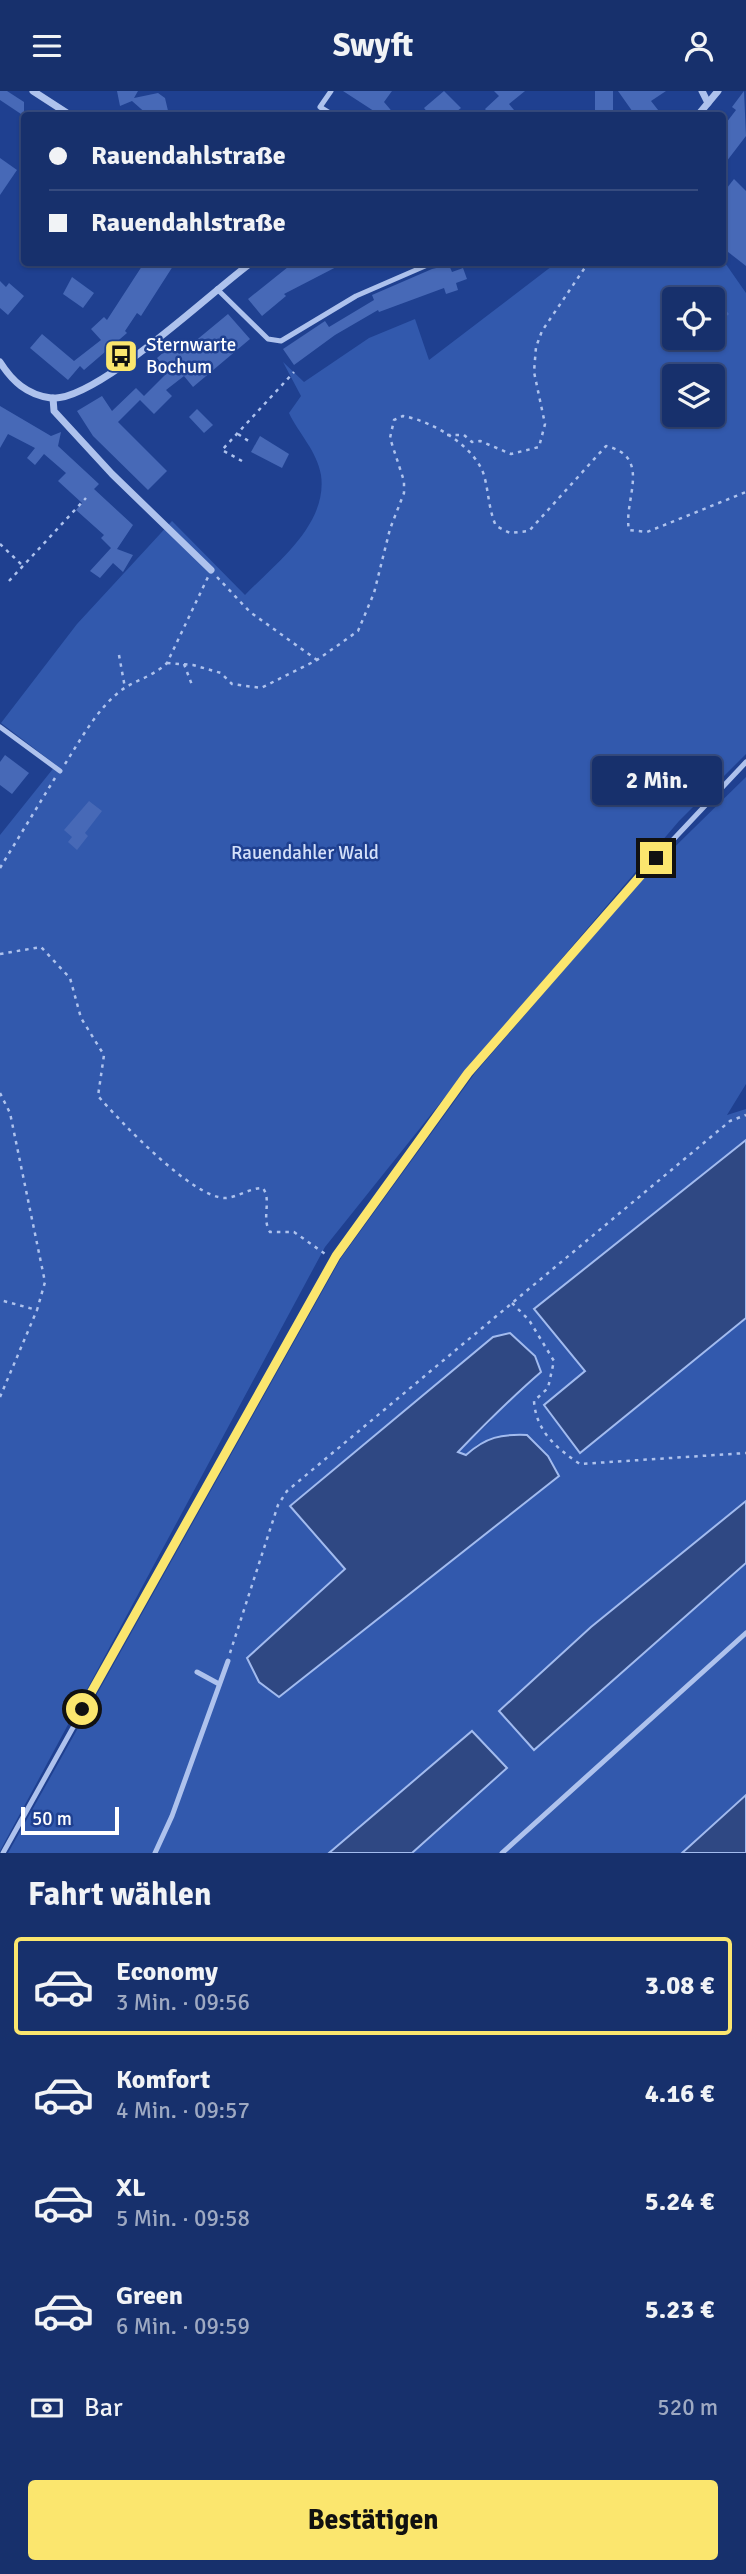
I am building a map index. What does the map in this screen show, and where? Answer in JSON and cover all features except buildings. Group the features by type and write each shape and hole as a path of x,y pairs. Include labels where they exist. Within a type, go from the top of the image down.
{"street":[{"path":"33,91 66,112"},
{"path":"702,91 708,103"},
{"path":"700,112 718,91"},
{"path":"0,362 12,380 27,391 53,398 85,388 126,362 247,266"},
{"path":"53,398 54,411 211,571"},
{"path":"184,559 190,551"}],"lane":[{"path":"328,112 320,107 331,91"},
{"path":"217,289 268,339 281,341 356,296 425,266"},
{"path":"0,727 60,771"},
{"path":"3,1853 334,1261 468,1073 639,876 746,762"},
{"path":"502,1853 746,1633"},
{"path":"155,1853 185,1783 228,1661"},
{"path":"197,1672 219,1684"}],"path":[{"path":"447,435 464,435 472,442 480,441 511,454 539,447 545,424 534,372 536,347 541,331 586,266"},
{"path":"242,461 222,450 294,372"},
{"path":"167,663 184,664 221,673 232,684 261,688 317,660 358,631 374,593 390,529 404,493 404,481 390,438 394,420 402,415 415,418 447,435 469,453 485,477 490,514 496,526 510,533 529,531 606,446 614,448 629,461 633,487 627,523 629,530 635,533 647,532 746,492"},
{"path":"237,434 250,442"},
{"path":"9,581 86,498"},
{"path":"0,544 22,565"},
{"path":"0,868 90,725 125,688 156,674 167,663 211,571 250,612 317,660"},
{"path":"119,655 125,688"},
{"path":"184,664 192,685"},
{"path":"0,954 41,947 70,978 81,1018 104,1055 98,1096 123,1125 184,1180 214,1194 224,1198 263,1188 268,1196 266,1224 270,1232 294,1232 334,1261"},
{"path":"0,1093 10,1112 45,1282 37,1310 0,1397"},
{"path":"228,1661 278,1506 287,1491 730,1121 746,1115"},
{"path":"0,1300 37,1310"},
{"path":"512,1303 529,1320 554,1361 548,1388 534,1401 535,1416 545,1434 561,1451 580,1464 746,1453"}],"green space":[{"name":"Rauendahler Wald","path":"726,264 746,293 746,754 679,821 465,1072 325,1247 0,1851 0,835 56,765 1,723 77,624 172,521 245,595 284,557 308,527 316,510 321,493 321,475 312,450 289,413 301,396 283,362 304,382 369,338 415,319 429,360 552,266"},
{"path":"746,777 746,1084 727,1115 746,1109 746,1853 412,1853 507,1768 472,1731 329,1853 8,1853 341,1258 475,1073 642,879","holes":["510,1334 535,1356 541,1372 496,1410 491,1421 458,1452 466,1456 482,1440 259,1682 345,1569 290,1506 493,1337"]}],"shaded area":[{"path":"746,1140 746,1318 580,1453 544,1405 585,1371 534,1309"},
{"path":"510,1333 535,1356 541,1372 458,1452 466,1455 480,1444 494,1438 527,1435 548,1456 559,1476 279,1697 259,1682 247,1658 345,1569 290,1506 493,1337"},
{"path":"746,1501 746,1563 534,1750 499,1711 591,1627"},
{"path":"472,1731 507,1768 412,1853 329,1853"},
{"path":"746,1795 746,1853 682,1853"}],"place":[{"name":"Sternwarte Bochum","path":"121,356"}],"route":[{"path":"82,1709 336,1256 468,1073 656,858"}]}
